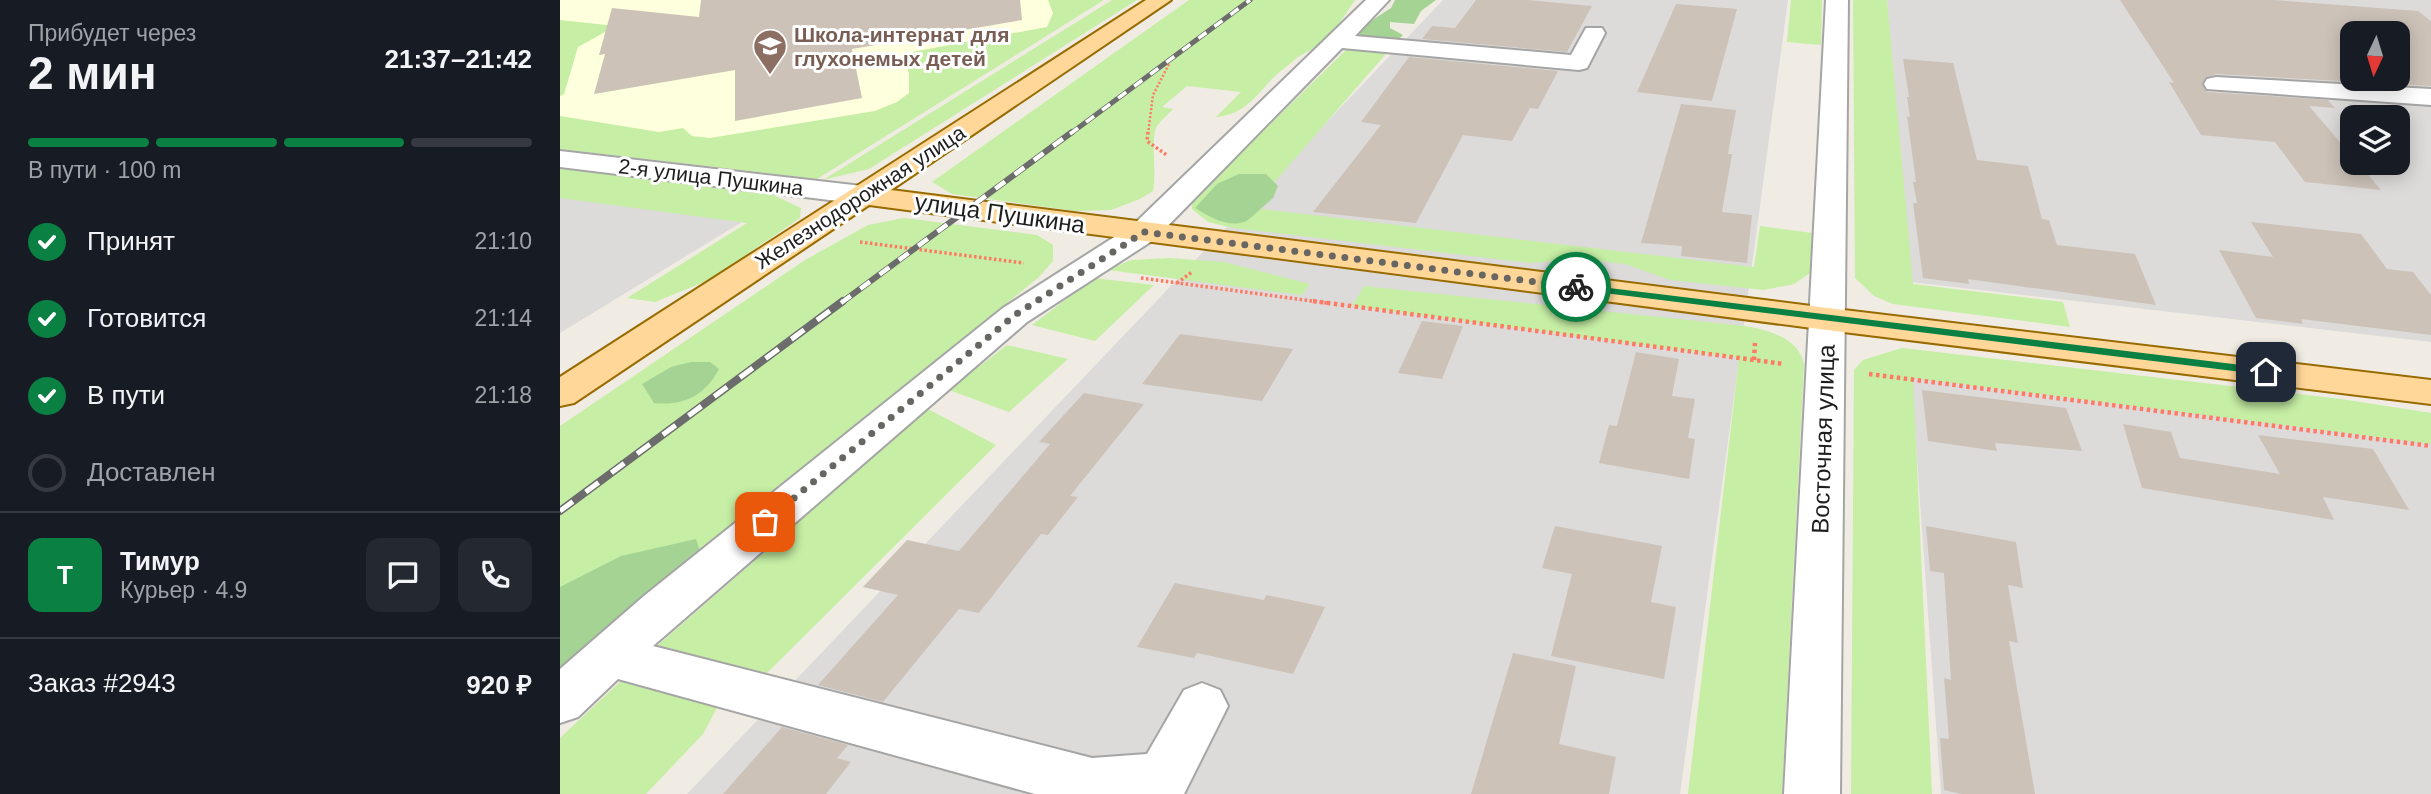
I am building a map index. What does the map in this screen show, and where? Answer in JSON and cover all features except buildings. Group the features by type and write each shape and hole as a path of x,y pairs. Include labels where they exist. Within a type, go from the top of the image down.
{"main road":[{"name":"Железнодорожная улица","path":"560,394 1160,0"},
{"name":"улица Пушкина","path":"862,195 1827,319 2431,392"}],"street":[{"path":"560,701 661,609 1015,315 1144,232 1378,0"},
{"name":"Восточная улица","path":"1812,794 1837,0"},
{"path":"1337,41 1578,63 1594,33"},
{"path":"2216,84 2431,97"},
{"name":"2-я улица Пушкина","path":"560,159 862,195"},
{"path":"610,656 1092,784 1163,778 1202,706"}],"path":[{"path":"1169,64 1153,95 1147,141 1200,177"},
{"path":"803,234 2431,446"}],"shaded area":[{"name":"Школа-интернат для глухонемых детей","path":"560,0 1104,0 848,158 560,125"},
{"path":"1443,0 1788,0 1680,794 687,794"},
{"path":"1887,0 2431,0 2431,342 1911,282"},
{"path":"560,182 765,208 560,333"},
{"path":"1910,362 2431,429 2431,794 1941,794"}],"green space":[{"path":"1048,0 1104,0 817,179 560,149 560,116 659,132 683,128 692,136 710,138 875,111 897,102 909,93 909,74 904,56 912,52 1047,27 1053,13"},
{"path":"1112,0 1137,0 869,169 823,180"},
{"path":"1189,0 1355,0 1323,43 1298,57 1242,109 1216,117 1241,92 1187,86 1162,107 1173,109 1155,131 1153,191 1140,199 1111,210 1075,211 952,194 932,182"},
{"path":"1395,0 1436,0 1421,11 1414,24 1390,22 1390,28 1403,35 1395,43 1357,36 1357,30 1391,8"},
{"path":"1791,0 1822,0 1821,45 1787,42"},
{"path":"1853,0 1887,0 1913,284 2063,302 2070,327 1893,304 1874,296 1855,278"},
{"path":"560,20 616,26 578,47 564,94 560,96"},
{"path":"1354,47 1391,48 1252,208 1754,267 1760,226 1812,233 1810,273 1794,284 1764,290 1670,280 1625,264 1579,259 1531,263 1233,228 1208,222 1192,209 1192,201 1346,50"},
{"path":"560,168 773,195 801,208 800,218 709,280 655,302 627,298 747,223 560,198"},
{"path":"1239,174 1266,174 1278,186 1273,198 1248,220 1228,223 1195,208 1217,184"},
{"path":"904,218 1037,235 1053,245 1053,261 1039,277 727,531 560,682 560,426 805,260 868,225"},
{"path":"1170,258 1224,262 1310,284 1302,295 1108,270 1131,260"},
{"path":"1094,278 1154,285 1095,341 1032,325"},
{"path":"1364,286 1745,326 1773,333 1796,348 1804,365 1782,794 1688,794 1739,358 1352,306"},
{"path":"1007,345 1068,359 1009,412 949,390"},
{"path":"1902,348 2341,399 2431,413 2431,444 1913,378 1932,794 1851,794 1854,370 1863,360"},
{"path":"691,362 710,362 719,369 707,386 692,397 674,403 654,403 642,384 671,367"},
{"path":"928,409 996,445 758,682 649,653"},
{"path":"696,539 701,554 560,682 560,587 621,556"},
{"path":"623,679 718,706 703,734 646,794 560,794 560,738"}],"railway":[{"path":"1070,134 1250,0"},
{"path":"841,303 1072,132"},
{"path":"560,511 843,301"}],"way so far":[{"path":"765,522 1015,315 1144,232 1576,287"}],"place":[{"name":"Школа-интернат для глухонемых детей","path":"770,76"}],"route":[{"path":"1576,287 2266,372"}]}
